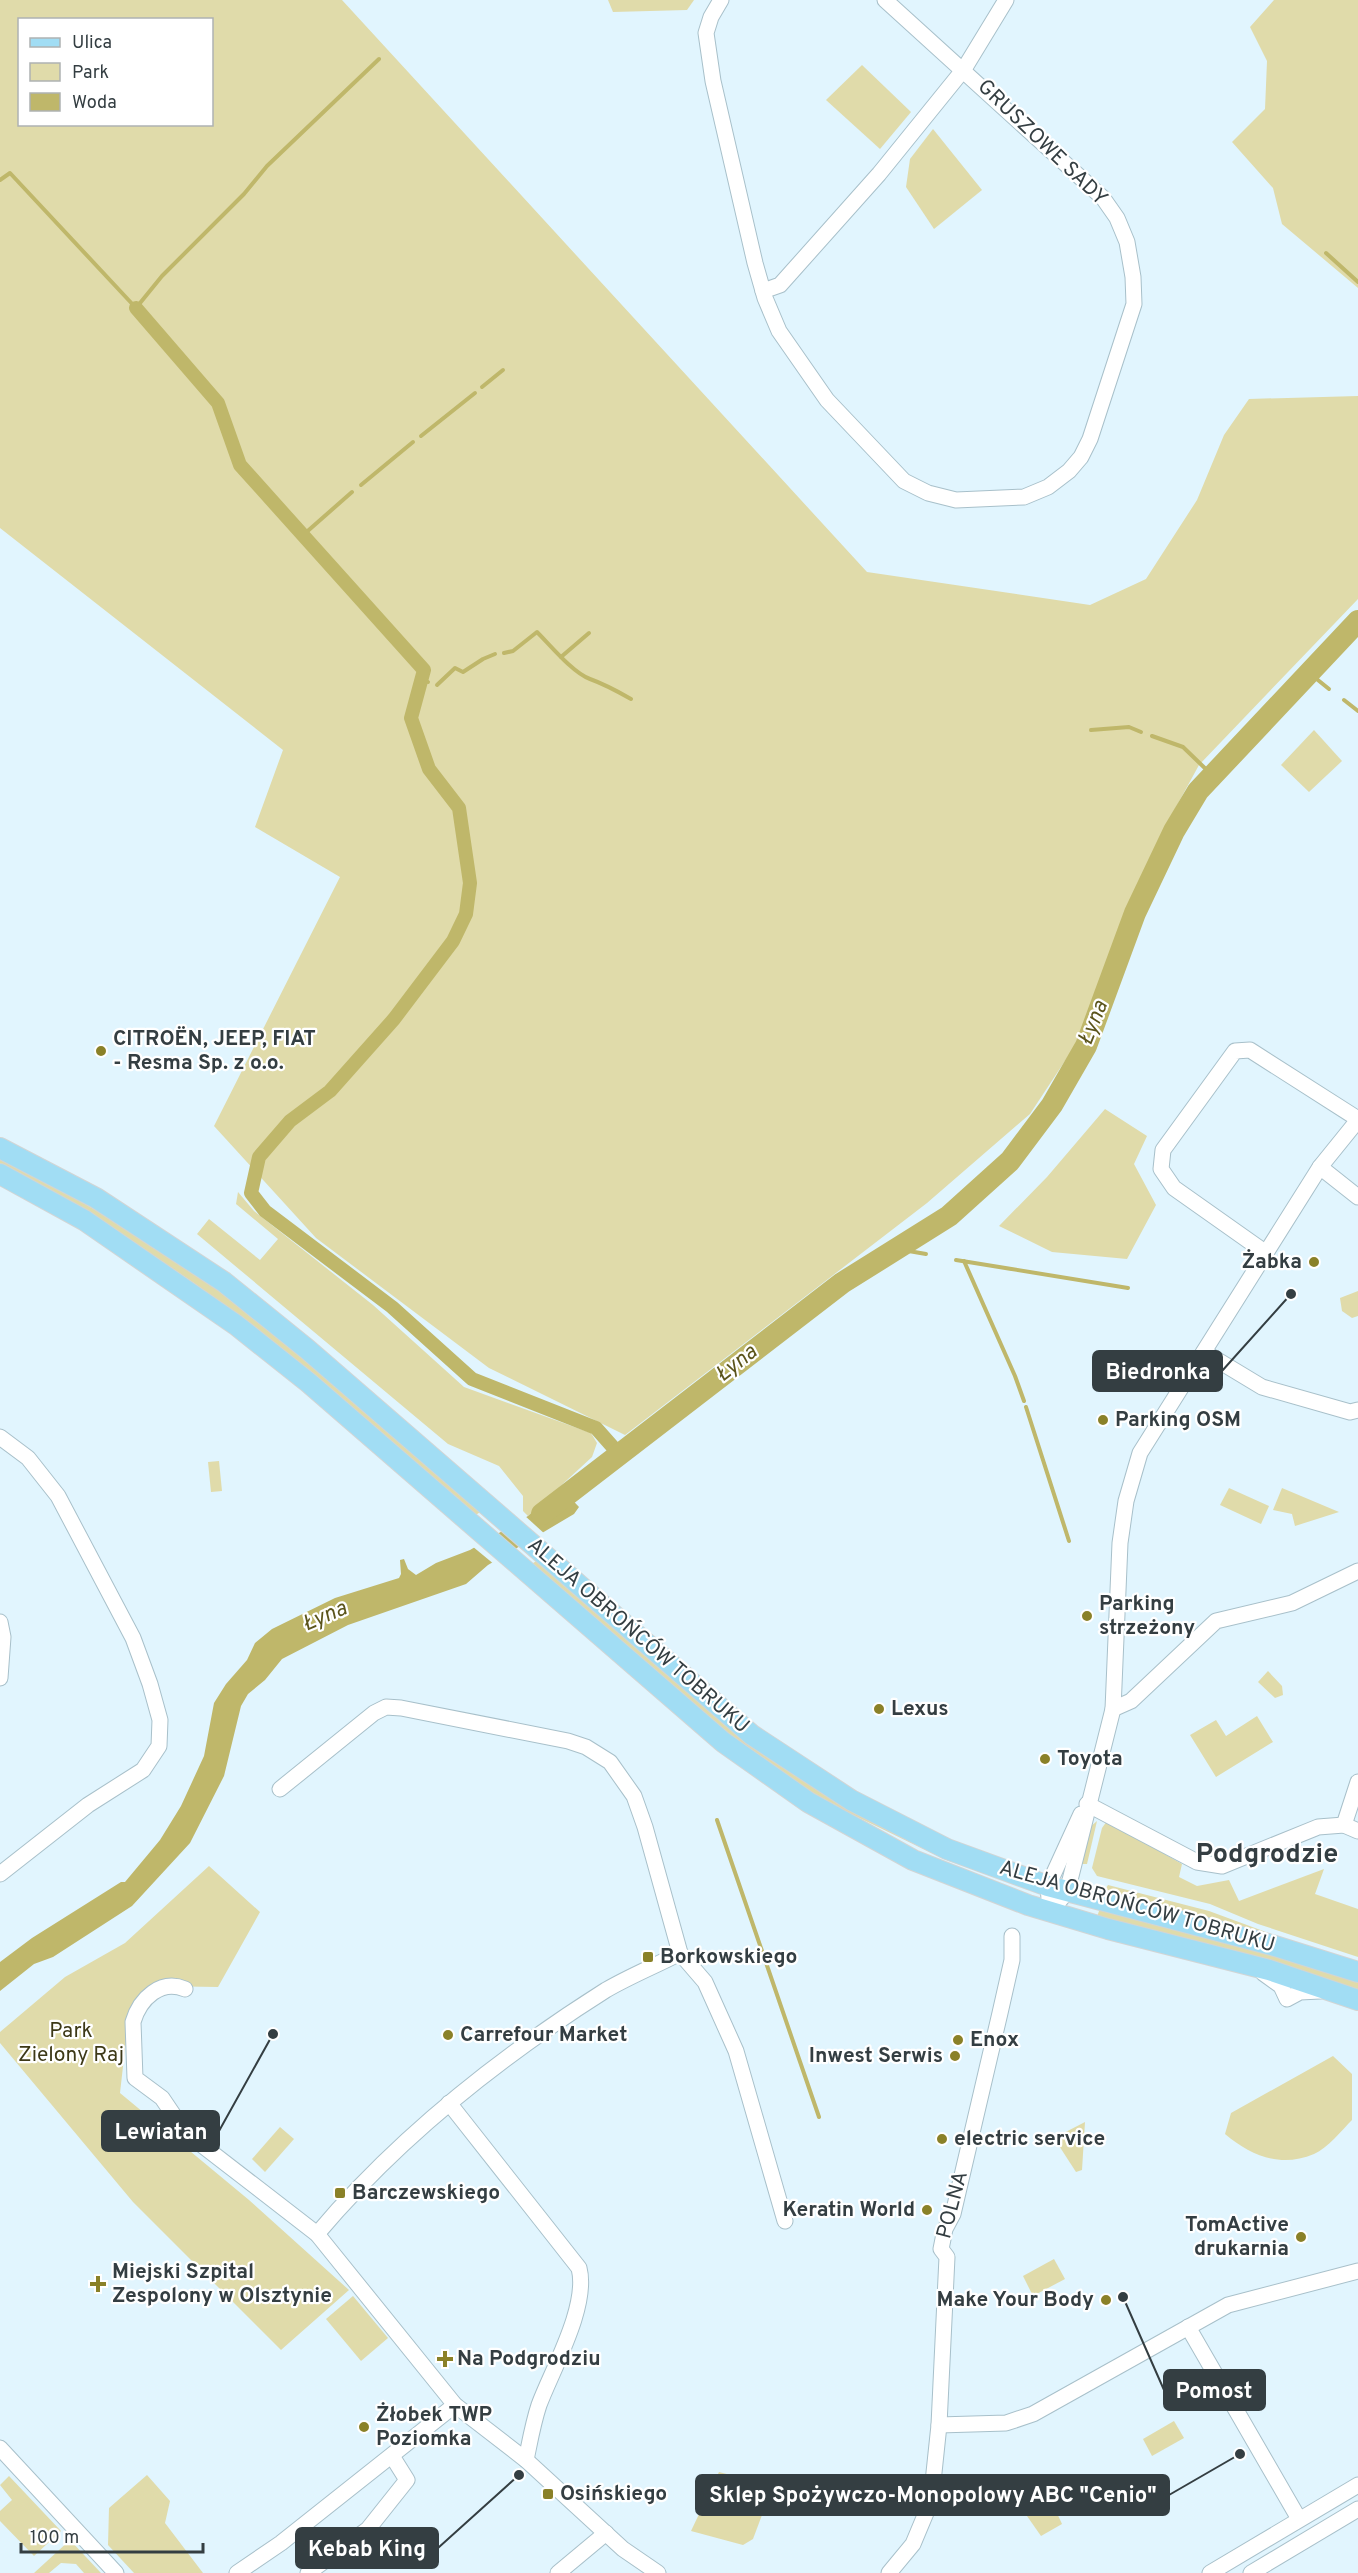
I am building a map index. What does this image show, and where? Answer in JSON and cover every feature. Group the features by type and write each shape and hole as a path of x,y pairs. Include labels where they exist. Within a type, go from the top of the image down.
{"main road":[{"name":"ALEJA OBROŃCÓW TOBRUKU","path":"0,1148 96,1198 224,1282 308,1349 726,1713 791,1762 851,1800 947,1849 1057,1889 1275,1946 1358,1972"},
{"name":"ALEJA OBROŃCÓW TOBRUKU","path":"0,1174 84,1220 211,1306 309,1383 723,1742 775,1780 849,1826 914,1860 1050,1912 1244,1963 1351,1996"}],"street":[{"name":"GRUSZOWE SADY","path":"721,0 711,17 706,33 713,81 763,291 779,331 827,400 904,481 928,493 956,500 998,500 1024,497 1048,487 1069,471 1082,457 1090,439 1134,304 1133,277 1127,242 1117,219 1103,198 964,69 885,0"},
{"path":"964,69 1006,0"},
{"name":"GRUSZOWE SADY","path":"763,291 780,285 879,174 964,69"},
{"path":"1050,1912 1088,1804 1113,1709 1120,1543 1126,1501 1140,1453 1204,1352 1320,1167 1358,1119 1250,1050 1235,1051 1163,1150 1161,1169 1174,1188 1266,1253"},
{"path":"1320,1167 1358,1197"},
{"path":"1204,1352 1227,1368 1262,1387 1350,1412 1358,1410"},
{"path":"0,1437 28,1458 58,1496 133,1638 160,1720 159,1746 143,1770 88,1804 0,1874"},
{"path":"1113,1709 1131,1701 1216,1621 1292,1603 1356,1574"},
{"path":"0,1622 3,1637 0,1678"},
{"path":"280,1789 374,1713 386,1707 539,1734 586,1747 610,1762 634,1796 645,1827 680,1953 705,1982 736,2051 785,2221"},
{"path":"1344,1824 1358,1782"},
{"path":"1088,1804 1197,1862 1222,1866 1318,1827 1344,1824 1358,1831"},
{"name":"POLNA","path":"889,2573 913,2544 931,2501 939,2425 947,2257 941,2248 945,2229 952,2214 1000,2013 1011,1960 1012,1936"},
{"path":"317,2234 376,2172 449,2103 607,1990 680,1953"},
{"path":"185,1989 173,1984 159,1987 135,2013 133,2022 135,2078 162,2098 185,2133 317,2234 455,2405 526,2460 635,2558 658,2573"},
{"path":"449,2103 579,2268 578,2307 539,2407 526,2460"},
{"path":"939,2425 1006,2423 1033,2414 1228,2305 1358,2271"},
{"path":"1188,2327 1299,2519"},
{"path":"237,2573 281,2543 455,2405"},
{"path":"0,2448 116,2573"},
{"path":"308,2573 368,2529 407,2480 392,2456"},
{"path":"1210,2573 1358,2485"},
{"path":"1251,2573 1358,2509"},
{"path":"558,2573 606,2533"}],"green space":[{"path":"0,0 342,0 867,572 1090,605 1146,579 1197,500 1224,435 1249,399 1358,396 1358,599 1199,765 1176,807 1082,1035 1030,1114 927,1203 625,1435 489,1368 316,1238 214,1126 340,877 255,827 283,750 0,528"},
{"path":"608,0 694,0 687,10 613,12"},
{"path":"1274,0 1358,0 1358,288 1282,224 1273,188 1232,142 1265,109 1267,61 1250,27"},
{"path":"862,65 911,112 880,149 826,100"},
{"path":"933,129 982,190 934,229 906,187 910,159"},
{"path":"1314,730 1342,761 1309,792 1281,765"},
{"path":"1105,1109 1147,1136 1134,1164 1156,1205 1127,1259 1052,1252 999,1226 1047,1177"},
{"path":"0,1156 123,1227 233,1300 342,1388 482,1511 474,1516 336,1395 228,1308 145,1251 0,1167"},
{"path":"238,1192 254,1211 373,1305 464,1387 591,1433 597,1443 592,1457 528,1516 523,1511 523,1496 499,1466 448,1444 197,1234 209,1219 260,1260 278,1239 236,1204"},
{"path":"1358,1291 1358,1316 1352,1318 1342,1311 1340,1298"},
{"path":"219,1461 222,1491 211,1492 208,1462"},
{"path":"1229,1488 1269,1506 1261,1524 1220,1505"},
{"path":"1282,1488 1339,1512 1295,1526 1292,1514 1273,1510"},
{"path":"538,1560 726,1721 1035,1892 944,1859 802,1790 720,1729 530,1565"},
{"path":"1268,1671 1282,1686 1283,1695 1275,1698 1258,1682"},
{"path":"1257,1716 1273,1742 1216,1777 1190,1735 1216,1720 1226,1736"},
{"path":"1097,1821 1087,1864 1080,1864 1090,1827"},
{"path":"1107,1821 1182,1864 1179,1877 1197,1886 1229,1880 1239,1901 1324,1869 1315,1894 1358,1909 1358,1957 1258,1924 1210,1904 1097,1876 1092,1868 1102,1828"},
{"name":"Park Zielony Raj","path":"209,1866 260,1912 218,1987 152,1986 128,2022 120,2093 249,2200 349,2290 281,2350 133,2202 0,2043 0,2032 65,1977 125,1943"},
{"path":"1108,1885 1209,1911 1293,1942 1103,1893"},
{"path":"1100,1908 1294,1958 1358,1981 1358,1991 1291,1967 1097,1917"},
{"path":"1333,2056 1352,2074 1352,2120 1324,2148 1302,2158 1278,2160 1256,2154 1225,2134 1231,2113"},
{"path":"1085,2122 1082,2170 1076,2172 1054,2138"},
{"path":"280,2127 294,2139 265,2172 252,2159"},
{"path":"1054,2259 1065,2279 1033,2296 1023,2276"},
{"path":"353,2296 388,2338 361,2361 326,2319"},
{"path":"1174,2421 1184,2438 1152,2456 1143,2439"},
{"path":"719,2472 773,2486 753,2539 743,2545 691,2531"},
{"path":"147,2475 170,2501 165,2523 203,2573 134,2573 108,2545 109,2508"},
{"path":"9,2476 61,2531 34,2556 0,2521 0,2511 12,2500 0,2485"},
{"path":"1047,2492 1062,2524 1041,2536 1020,2506"},
{"path":"70,2540 101,2573 84,2573 76,2564 61,2563 49,2573 34,2573"}],"water":[{"path":"560,1487 579,1507 574,1514 488,1565 466,1584 348,1625 282,1659 265,1680 248,1694 241,1706 224,1776 190,1843 132,1906 53,1957 34,1964 0,1991 0,1962 32,1938 121,1882 125,1882 160,1840 181,1806 204,1756 214,1703 226,1684 247,1660 255,1643 272,1629 335,1598 399,1578 400,1560 404,1559 408,1569 416,1575 436,1563 470,1550 528,1516"}],"pier":[{"path":"524,1515 546,1535 524,1548 502,1528"},
{"path":"494,1533 516,1552 495,1565 472,1546"}],"waterway":[{"path":"0,180 10,173 136,308 162,276 244,194 267,166 379,59"},
{"path":"1326,253 1358,282"},
{"path":"136,308 218,403 240,465 424,670 411,718 429,769 459,808 470,883 466,914 453,941 394,1019 330,1091 290,1121 259,1157 251,1193 265,1211 392,1307 472,1379 596,1428 619,1454"},
{"path":"482,387 503,370"},
{"path":"421,436 475,393"},
{"path":"361,485 413,442"},
{"path":"302,536 352,492"},
{"name":"Łyna","path":"542,1514 842,1283 949,1216 1010,1161 1052,1105 1086,1046 1135,913 1174,831 1198,791 1358,621"},
{"path":"504,653 513,651 537,632 583,676 631,699"},
{"path":"561,657 589,633"},
{"path":"437,685 455,668 463,672 495,654"},
{"path":"1308,672 1329,689"},
{"path":"421,679 428,682"},
{"path":"1344,700 1358,711"},
{"path":"1091,730 1129,727 1141,732"},
{"path":"1152,736 1183,747 1212,775"},
{"path":"897,1249 926,1254"},
{"path":"956,1260 1128,1288"},
{"path":"964,1261 1024,1401"},
{"path":"1026,1407 1069,1541"},
{"path":"717,1820 819,2117"}],"place":[{"name":"CITROËN, JEEP, FIAT - Resma Sp. z o.o.","path":"101,1051"},
{"name":"Żabka","path":"1314,1262"},
{"name":"Biedronka","path":"1291,1294"},
{"name":"Parking OSM","path":"1103,1420"},
{"name":"Parking strzeżony","path":"1087,1616"},
{"name":"Lexus","path":"879,1709"},
{"name":"Toyota","path":"1045,1759"},
{"name":"Borkowskiego","path":"648,1957"},
{"name":"Lewiatan","path":"273,2034"},
{"name":"Carrefour Market","path":"448,2035"},
{"name":"Enox","path":"958,2040"},
{"name":"Inwest Serwis","path":"955,2056"},
{"name":"electric service","path":"942,2139"},
{"name":"Barczewskiego","path":"340,2193"},
{"name":"Keratin World","path":"927,2210"},
{"name":"TomActive drukarnia","path":"1301,2237"},
{"name":"Miejski Szpital Zespolony w Olsztynie","path":"98,2284"},
{"name":"Pomost","path":"1123,2297"},
{"name":"Make Your Body","path":"1106,2300"},
{"name":"Na Podgrodziu","path":"445,2359"},
{"name":"Żłobek TWP Poziomka","path":"364,2427"},
{"name":"Sklep Spożywczo-Monopolowy ABC \"Cenio\"","path":"1240,2454"},
{"name":"Kebab King","path":"519,2475"},
{"name":"Osińskiego","path":"548,2494"}],"district":[{"name":"Podgrodzie","path":"1267,1855"}]}
